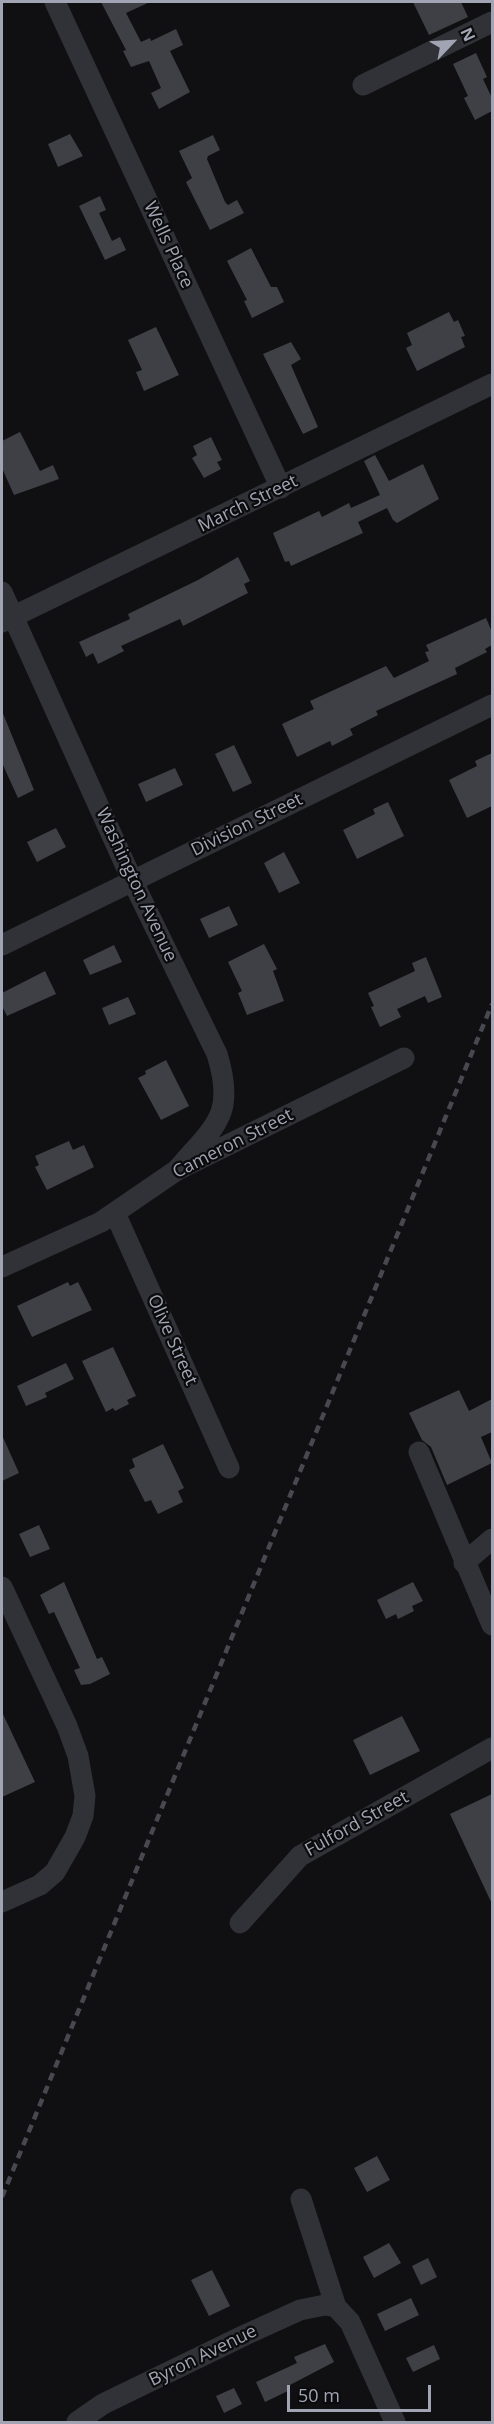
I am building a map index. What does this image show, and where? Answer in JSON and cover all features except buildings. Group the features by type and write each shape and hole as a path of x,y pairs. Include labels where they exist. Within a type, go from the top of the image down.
{"street":[{"name":"Wells Place","path":"55,2 281,488"},
{"path":"363,85 492,22"},
{"name":"March Street","path":"7,620 492,384"},
{"name":"Washington Avenue","path":"2,592 7,620 217,1054 225,1080 226,1097 218,1121 177,1170"},
{"name":"Division Street","path":"2,945 492,705"},
{"name":"Cameron Street","path":"2,1267 101,1222 177,1170 404,1058"},
{"name":"Olive Street","path":"115,1213 229,1468"},
{"path":"419,1452 492,1625"},
{"path":"464,1563 492,1539"},
{"path":"2,1587 67,1726 78,1756 85,1796 83,1816 64,1860 55,1872 40,1885 2,1902"},
{"name":"Fulford Street","path":"240,1923 300,1856 492,1748"},
{"path":"301,2199 336,2307 350,2322 395,2422"},
{"name":"Byron Avenue","path":"77,2422 103,2404 300,2310 325,2305 336,2307"}],"railway":[{"path":"2,2197 492,1004"}]}
